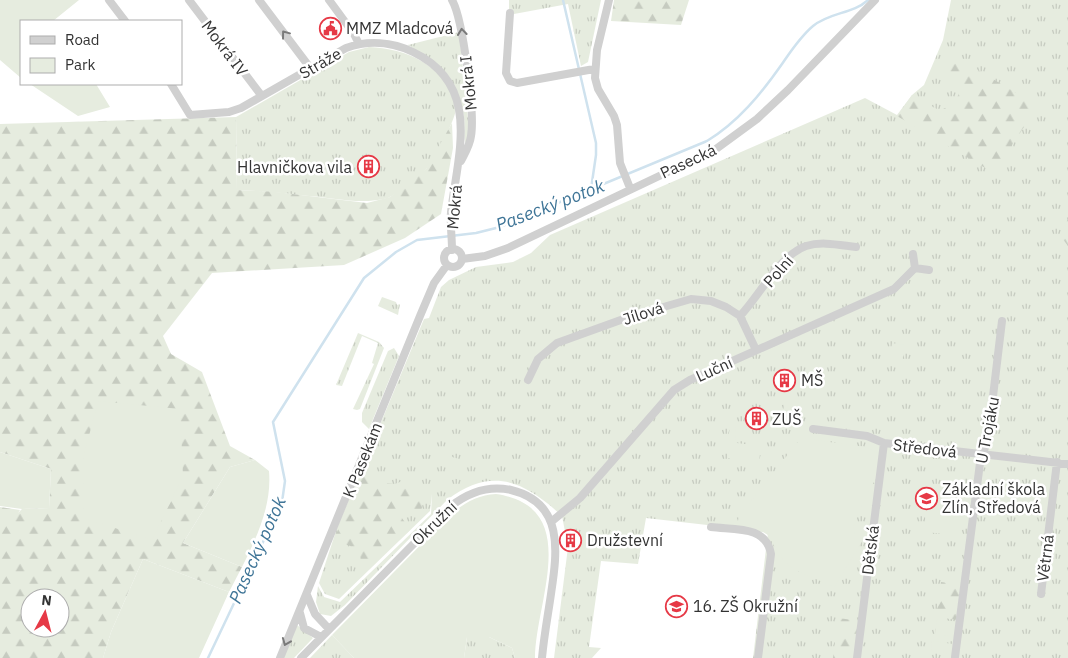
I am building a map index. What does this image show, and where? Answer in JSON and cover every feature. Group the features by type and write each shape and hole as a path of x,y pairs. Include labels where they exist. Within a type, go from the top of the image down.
{"street":[{"path":"109,0 124,20"},
{"name":"Mokrá IV","path":"189,0 261,96"},
{"path":"259,0 310,69"},
{"path":"329,0 354,34 359,44"},
{"name":"Mokrá I","path":"452,0 461,19 472,123 470,142 459,165"},
{"path":"609,0 594,69 598,89 617,125 618,158 628,184"},
{"name":"Pasecká","path":"462,259 485,256 508,248 628,184 716,149 737,134 788,90 875,0"},
{"path":"510,13 506,71 510,81 517,83 594,69"},
{"name":"Stráže","path":"172,85 190,115 236,111 346,48 359,44 384,44 403,48 421,56 440,72 454,94 461,117 459,165"},
{"name":"Mokrá","path":"452,250 451,211 459,165"},
{"name":"Polní","path":"740,316 783,263 797,250 818,244 856,247"},
{"path":"452,250 460,252 462,259 460,264 455,267 447,265 445,257 452,250"},
{"path":"913,254 915,268 929,270"},
{"name":"K Pasekám","path":"280,658 434,283 447,265"},
{"name":"Luční","path":"551,522 580,498 674,390 690,380 894,289 915,268"},
{"name":"Jílová","path":"528,380 538,359 557,343 682,300 711,301 726,306 740,316"},
{"path":"740,316 756,350"},
{"name":"U Trojáku","path":"955,657 982,455 988,437 1002,321"},
{"name":"Středová","path":"813,429 867,436 884,442 1068,464"},
{"name":"Dětská","path":"857,658 884,442"},
{"name":"Větrná","path":"1041,594 1058,462"},
{"name":"Okružní","path":"301,658 451,506 464,496 491,488 516,491 533,500 551,522 556,539 556,557 542,658"},
{"path":"711,527 755,531 764,536 769,544 771,554 758,658"},
{"path":"307,594 315,614 329,629"},
{"path":"300,610 300,620 304,628 310,633 321,637"}],"green space":[{"path":"0,0 79,0 54,20 20,20 20,77 0,60"},
{"path":"509,0 601,0 588,62 581,66 568,4 514,14 509,11"},
{"path":"614,0 689,0 681,25 611,21"},
{"path":"951,0 1068,0 1068,658 753,658 768,532 646,518 638,564 601,561 589,647 601,648 592,658 554,658 568,547 562,516 534,494 521,487 507,482 493,481 479,483 463,489 447,500 345,605 331,616 320,614 316,602 318,586 324,597 340,602 431,514 432,494 430,511 339,599 325,594 319,583 337,528 424,319 429,318 441,287 449,280 476,267 513,262 531,253 550,235 865,98 897,115 912,95 924,85 943,40"},
{"path":"459,32 469,128 466,144 464,117 452,83 428,58 408,45"},
{"path":"369,47 397,51 423,62 444,80 451,93 456,107 453,120 440,148 424,171 388,198 378,200 348,200 237,190 236,117 349,52"},
{"path":"951,54 1038,106 996,169 987,169 897,116 912,95 940,111 956,101 961,87 956,78 941,71"},
{"path":"32,85 97,85 110,107 78,116"},
{"path":"236,117 237,190 276,192 367,203 390,197 426,169 452,123 453,148 441,214 405,238 344,265 212,273 163,336 171,354 202,372 230,446 255,460 230,467 183,543 242,567 229,592 143,559 111,632 103,658 0,658 0,507 20,510 18,513 22,509 49,508 51,469 0,452 0,124"},
{"path":"1068,219 1068,246 1060,235"},
{"path":"382,297 396,302 397,305 400,304 398,315 378,306"},
{"path":"358,333 379,342 384,348 360,409 357,410 353,409 374,364 372,363 378,343 362,336 342,386 336,385"},
{"path":"892,343 905,345 902,362 890,360"},
{"path":"394,348 399,356 369,429 362,422 362,413 388,351"},
{"path":"1060,385 1068,386 1068,403 1058,402"},
{"path":"785,399 801,401 800,413 783,411"},
{"path":"98,401 180,409 183,476 152,540 84,518 84,455"},
{"path":"730,426 736,426 735,441 728,440"},
{"path":"801,438 865,447 878,453 879,471 862,505 852,531 863,540 834,587 793,569 777,554 771,537 763,532 736,530 739,516"},
{"path":"729,442 761,446 759,462 727,458"},
{"path":"0,452 51,469 49,508 22,509 0,506"},
{"path":"449,456 462,460 457,479 445,475"},
{"path":"255,460 269,471 268,496 258,532 242,567 183,543 230,467"},
{"path":"362,470 380,483 395,484 405,480 423,488 424,497 421,512 404,511 400,515 410,530 363,574 359,549 339,542 335,537"},
{"path":"496,494 523,502 539,517 547,537 546,585 535,658 515,658 512,648 489,637 467,637 464,658 354,658 332,635 450,515 472,500"},
{"path":"927,499 960,502 957,535 924,532"},
{"path":"143,559 229,592 199,658 103,658 111,632"},
{"path":"941,582 962,585 958,620 936,617"},
{"path":"838,618 860,621 855,658 833,658"},
{"path":"937,619 957,622 955,637 935,634"},
{"path":"297,625 313,638 294,658 283,658"},
{"path":"332,635 354,658 310,658"},
{"path":"467,637 489,637 512,648 515,658 464,658"},
{"path":"932,641 953,644 952,654 931,651"}],"waterway":[{"path":"563,0 596,143 591,189"},
{"name":"Pasecký potok","path":"208,658 282,502 285,481 273,422 364,278 396,252 417,240 476,233 500,227 707,141 729,125 748,107 808,30 820,21 862,5 868,0"}],"place":[{"name":"MMZ Mladcová","path":"330,28"},
{"name":"Hlavničkova vila","path":"368,167"},
{"name":"MŠ","path":"785,380"},
{"name":"ZUŠ","path":"756,419"},
{"name":"Základní škola Zlín, Středová","path":"926,498"},
{"name":"Družstevní","path":"571,540"},
{"name":"16. ZŠ Okružní","path":"677,606"}]}
